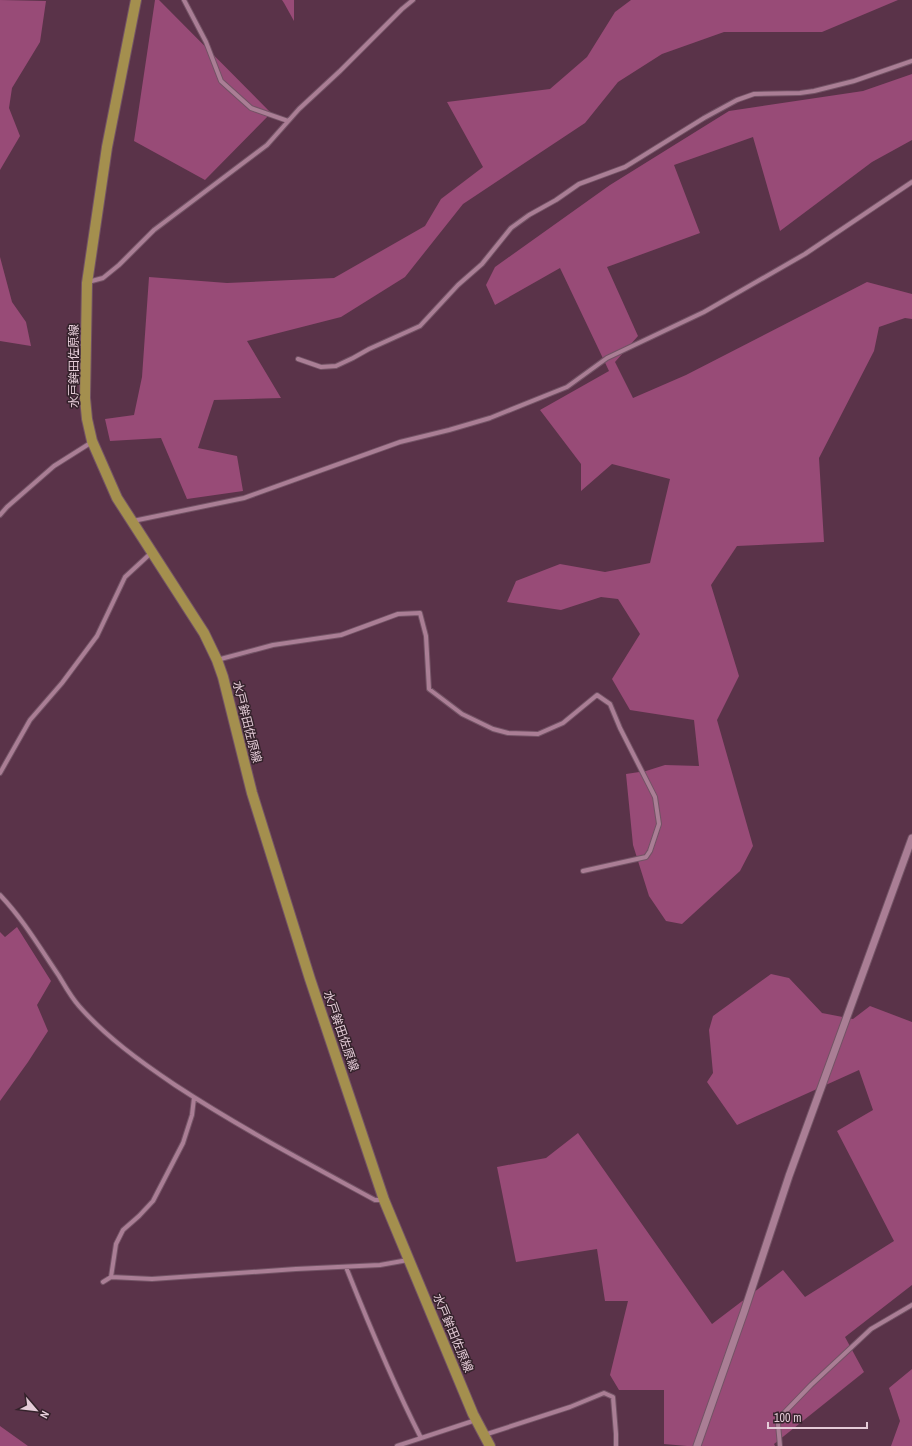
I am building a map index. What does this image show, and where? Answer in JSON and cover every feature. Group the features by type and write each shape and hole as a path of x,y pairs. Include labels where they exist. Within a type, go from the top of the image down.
{"main road":[{"name":"水戸鉾田佐原線","path":"136,0 107,147 87,283 85,398 87,419 92,442 117,498 151,553 204,633 217,660 223,677 257,808 310,979 384,1200 476,1420 490,1446"}],"street":[{"path":"184,0 206,42 221,81 251,108 288,121"},
{"path":"87,283 103,278 119,265 154,230 267,145 288,121 413,0"},
{"path":"298,360 321,367 336,366 368,349 420,326 458,285 482,264 512,228 529,214 556,200 579,184 624,167 704,118 737,100 754,94 800,93 814,91 854,81 912,61"},
{"path":"132,522 244,498 400,442 490,418 567,387 607,358 704,312 804,254 912,182"},
{"path":"0,516 54,466 92,442"},
{"path":"0,773 30,720 62,683 97,636 125,577 151,553"},
{"path":"217,660 273,645 341,635 398,614 420,613 426,636 429,689 462,714 493,729 508,733 538,734 563,723 597,695 610,704 620,728 655,797 659,824 650,851 646,857 582,871"},
{"path":"697,1446 744,1312 789,1176 912,838"},
{"path":"0,895 30,932 79,1006 102,1029 132,1055 194,1098 267,1142 374,1200 384,1200"},
{"path":"111,1277 116,1244 123,1230 154,1201 183,1143 192,1115 194,1098"},
{"path":"103,1282 111,1277 152,1279 380,1265 408,1259"},
{"path":"346,1267 383,1358 421,1438"},
{"path":"780,1446 778,1424 783,1414 810,1385 871,1329 912,1305"},
{"path":"484,1435 570,1407 604,1393 613,1397 616,1446"},
{"path":"397,1446 476,1420"}],"shaded area":[{"path":"0,0 46,1 40,42 12,88 9,108 20,136 0,170"},
{"path":"155,0 159,0 271,113 205,180 134,141"},
{"path":"282,0 294,0 294,21 284,3"},
{"path":"631,0 898,0 822,32 724,32 662,54 618,82 585,123 463,204 405,277 341,317 247,341 281,398 214,400 198,448 237,456 243,491 187,499 161,438 110,441 105,419 134,415 142,377 149,277 227,283 334,278 425,226 441,199 483,167 447,102 550,89 587,57 615,12"},
{"path":"912,74 912,140 872,162 780,231 753,137 674,165 700,233 607,267 638,336 615,362 633,398 686,375 867,282 912,294 912,319 905,318 879,327 874,351 819,458 824,542 737,546 711,585 739,676 717,720 753,846 740,871 682,924 666,921 649,896 633,845 626,774 646,771 665,765 699,766 694,720 630,710 612,679 640,634 618,599 601,597 561,610 507,602 516,581 560,564 605,572 650,563 670,479 612,464 581,491 581,464 540,410 609,371 560,268 495,305 486,285 495,267 610,185 729,111 863,91"},
{"path":"0,257 12,302 26,322 31,346 0,341"},
{"path":"17,927 51,981 37,1005 48,1031 0,1101 0,932 5,937"},
{"path":"771,974 789,978 822,1013 853,1019 870,1006 912,1022 912,1285 845,1337 864,1372 774,1444 775,1446 687,1446 664,1444 664,1390 619,1390 610,1375 628,1301 605,1301 597,1249 516,1262 497,1167 546,1158 578,1133 712,1324 783,1270 805,1297 894,1241 837,1131 873,1110 859,1070 737,1125 707,1082 713,1073 709,1030 713,1016"},
{"path":"912,1369 912,1446 891,1446 900,1421 889,1388"},
{"path":"0,1426 28,1446 0,1446"}]}
